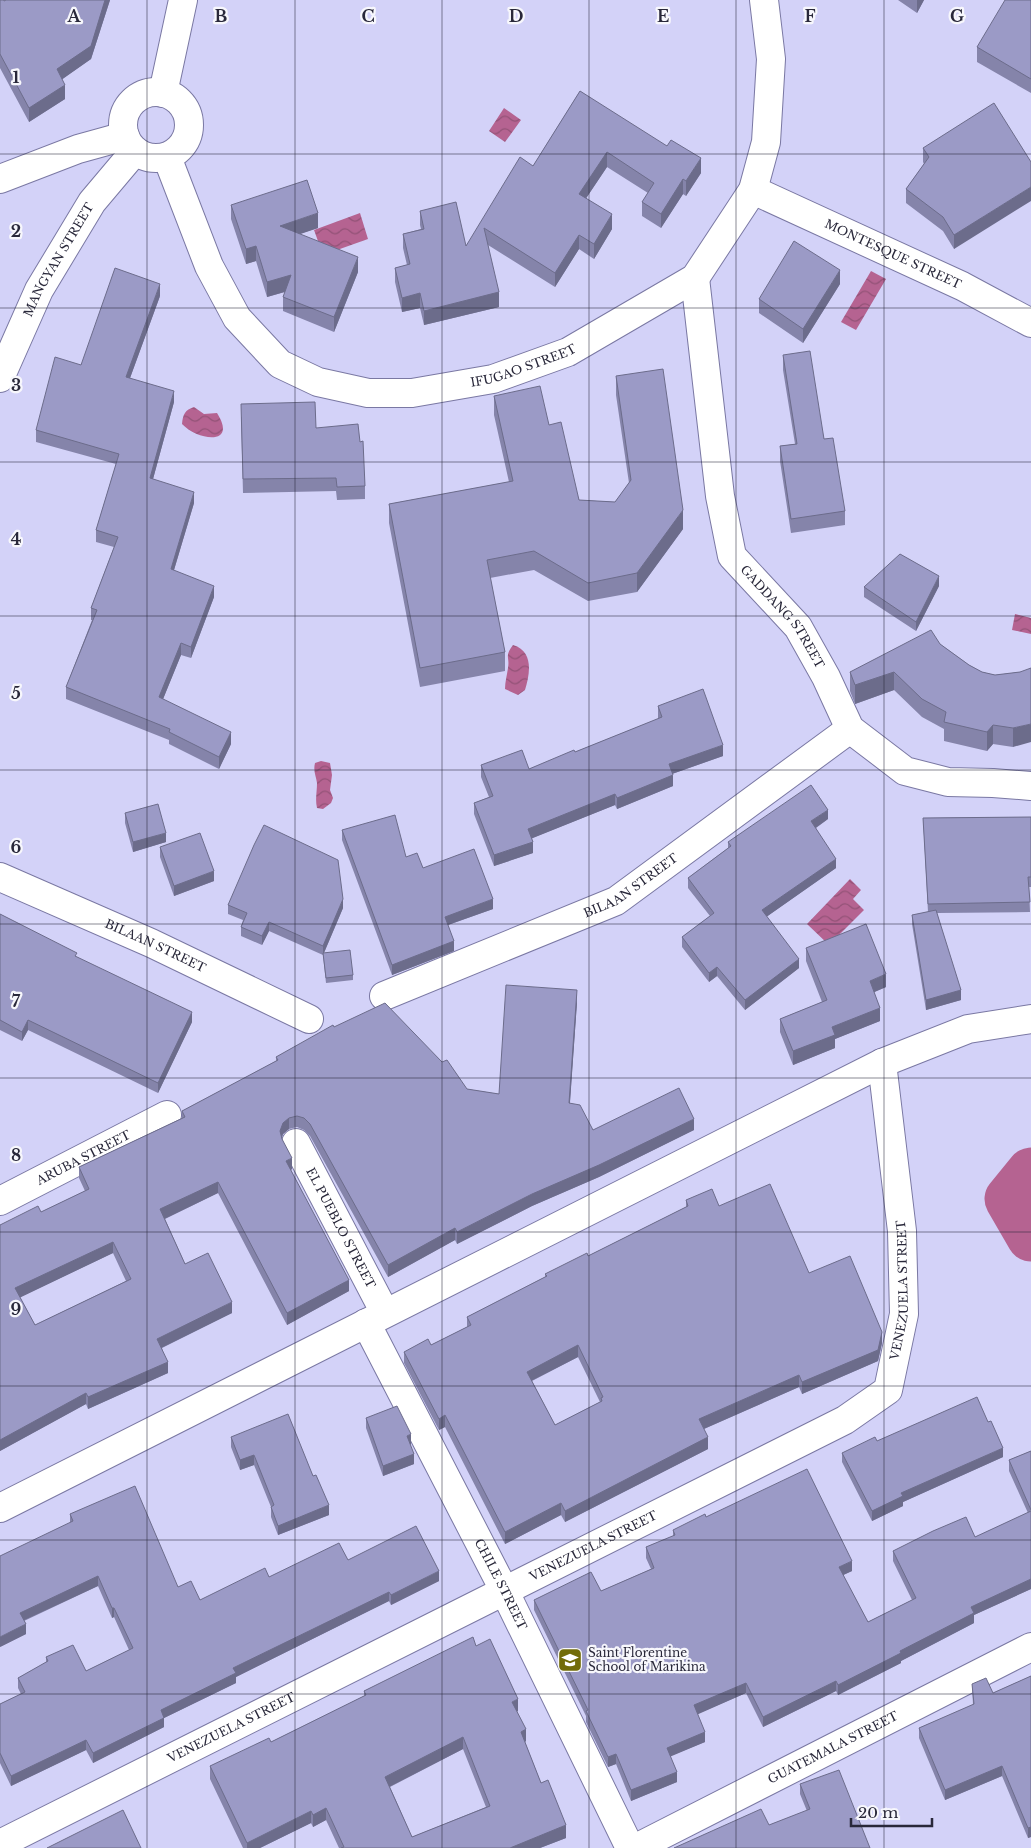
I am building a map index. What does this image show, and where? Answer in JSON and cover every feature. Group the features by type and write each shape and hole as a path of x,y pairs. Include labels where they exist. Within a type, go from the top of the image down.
{"street":[{"path":"163,93 183,0"},
{"name":"IFUGAO STREET","path":"167,156 209,266 237,318 280,364 318,382 368,393 412,393 493,379 568,352 695,278 753,190 766,142 771,59 764,0"},
{"path":"163,93 173,97 187,113 189,123 188,134 184,144 177,151 167,156 145,157 130,144 123,126 124,116 134,99 143,94 163,93"},
{"path":"0,179 78,149 130,144"},
{"name":"MANGYAN STREET","path":"0,378 39,290 92,202 130,144"},
{"name":"MONTESQUE STREET","path":"753,190 962,286 1031,323"},
{"name":"GADDANG STREET","path":"695,278 720,496 732,556 798,627 826,676 850,729 905,771 948,782 1031,786"},
{"name":"BILAAN STREET","path":"384,996 616,901 850,729"},
{"name":"BILAAN STREET","path":"0,877 151,943 309,1019"},
{"path":"0,1508 882,1064 968,1029 1031,1019"},
{"name":"VENEZUELA STREET","path":"0,1844 506,1592 845,1420 888,1390 904,1314 902,1231 882,1064"},
{"name":"ARUBA STREET","path":"0,1202 167,1115"},
{"name":"EL PUEBLO STREET","path":"296,1143 375,1318"},
{"name":"CHILE STREET","path":"375,1318 630,1848"},
{"name":"GUATEMALA STREET","path":"636,1848 1031,1647"}],"water":[{"path":"504,108 521,120 505,142 489,131"},
{"path":"360,213 368,239 323,255 314,230"},
{"path":"871,271 886,279 856,330 841,322"},
{"path":"194,407 204,414 217,413 223,431 219,435 206,437 189,430 182,424 183,418 188,410"},
{"path":"1015,614 1031,618 1031,634 1012,630"},
{"path":"513,645 524,652 529,664 525,690 518,695 505,689 508,654"},
{"path":"321,761 330,763 332,775 330,790 333,798 331,803 323,809 317,808 317,783 314,769 315,763"},
{"path":"850,879 861,890 853,899 864,910 829,945 807,924"}],"building":[{"path":"0,0 105,0 91,46 57,69 65,85 29,108 0,54"},
{"path":"1005,0 1031,0 1031,79 977,47"},
{"path":"580,91 667,146 671,140 701,158 686,181 683,179 661,214 642,202 654,183 607,152 579,194 612,214 594,244 579,235 555,273 484,228 499,292 424,311 420,293 402,298 395,268 410,264 403,234 424,229 420,211 456,202 466,246 520,157 533,166"},
{"path":"994,103 1031,162 1031,187 954,235 943,217 906,189 929,157 923,148"},
{"path":"307,180 318,213 280,226 358,257 334,317 283,297 291,275 267,282 256,246 246,249 231,205"},
{"path":"794,241 840,270 803,329 759,299"},
{"path":"115,268 160,284 126,377 174,391 150,478 194,492 171,569 214,586 191,647 181,643 159,697 231,732 219,757 169,732 170,729 66,687 97,610 91,608 118,537 96,530 119,454 36,430 55,357 81,365"},
{"path":"810,351 824,439 833,438 845,511 791,519 780,446 797,444 783,355"},
{"path":"663,369 683,510 637,573 588,583 534,551 487,560 505,652 420,668 389,504 513,481 494,396 540,386 549,425 561,422 579,500 615,502 631,480 616,376"},
{"path":"315,402 316,428 358,424 360,442 363,441 365,486 337,487 336,478 243,479 241,404"},
{"path":"900,554 939,576 916,622 864,587"},
{"path":"931,630 940,644 982,672 995,675 1020,672 1031,668 1031,724 1013,728 993,725 987,732 944,722 946,712 922,699 894,672 855,685 850,672"},
{"path":"703,689 723,745 669,764 673,775 617,798 615,794 528,829 533,842 494,855 474,803 493,796 481,765 522,750 529,769 662,717 658,706"},
{"path":"811,785 828,810 811,821 836,859 762,910 799,959 745,1000 717,967 709,973 682,937 714,913 688,878 731,846 728,842"},
{"path":"158,804 166,833 133,842 125,813"},
{"path":"395,815 406,857 417,853 423,868 474,849 493,899 445,917 454,941 392,965 342,830"},
{"path":"1031,817 1031,877 1028,877 1030,902 928,904 923,818"},
{"path":"264,825 338,860 343,899 323,946 269,922 262,936 241,927 247,913 228,905"},
{"path":"200,833 214,871 174,886 160,847"},
{"path":"936,910 961,990 926,1000 912,915"},
{"path":"0,914 77,953 75,956 192,1012 158,1083 28,1020 22,1032 0,1020"},
{"path":"866,924 886,974 870,981 880,1008 832,1027 835,1035 793,1051 780,1019 827,1000 806,948"},
{"path":"350,950 353,975 326,978 323,953"},
{"path":"506,985 577,990 569,1103 580,1105 593,1130 679,1088 694,1119 599,1165 532,1194 457,1232 455,1228 388,1265 310,1124 304,1118 297,1116 289,1118 283,1123 280,1131 292,1158 286,1161 349,1280 287,1313 218,1182 160,1209 185,1264 208,1253 232,1302 157,1339 168,1362 88,1397 86,1393 0,1440 0,1225 38,1206 41,1212 89,1189 79,1167 185,1117 182,1111 278,1060 276,1057 333,1025 334,1027 385,1003 442,1062 447,1060 467,1089 499,1094","holes":["113,1242 131,1279 35,1325 15,1288"]},
{"path":"770,1184 809,1273 850,1256 882,1332 878,1350 802,1382 799,1375 699,1419 708,1437 565,1511 561,1503 505,1532 445,1415 439,1419 404,1352 428,1339 431,1345 471,1325 467,1317 547,1276 545,1274 587,1253 588,1256 688,1206 686,1200 712,1189 719,1206","holes":["578,1345 603,1397 601,1398 602,1401 555,1425 527,1372"]},
{"path":"977,1397 988,1422 991,1421 1003,1448 901,1493 903,1496 872,1511 842,1453 875,1437 877,1441"},
{"path":"397,1406 411,1434 407,1436 414,1454 383,1466 366,1418"},
{"path":"288,1414 313,1476 316,1475 329,1505 278,1526 271,1507 274,1505 254,1455 240,1460 231,1437"},
{"path":"1031,1451 1031,1510 1009,1460"},
{"path":"807,1469 852,1561 839,1567 868,1622 916,1598 893,1551 966,1517 975,1537 1031,1511 1031,1579 971,1607 974,1613 900,1651 901,1653 838,1685 836,1681 763,1717 746,1683 694,1705 705,1732 667,1748 677,1772 631,1790 616,1754 608,1757 586,1711 588,1710 534,1600 591,1572 601,1591 654,1568 646,1547 675,1535 673,1530 705,1514 706,1517"},
{"path":"135,1486 178,1587 191,1581 200,1600 265,1568 269,1577 339,1543 348,1560 416,1526 439,1571 391,1595 389,1592 233,1668 236,1673 161,1710 164,1718 93,1753 86,1740 11,1776 0,1753 0,1704 25,1692 18,1678 48,1661 46,1657 73,1645 86,1671 133,1648 98,1576 20,1613 26,1624 0,1637 0,1556 73,1521 70,1514"},
{"path":"473,1637 476,1646 490,1639 518,1699 512,1702 526,1729 521,1732 541,1783 548,1780 566,1825 510,1848 341,1848 344,1847 326,1808 313,1815 311,1811 247,1843 210,1766 269,1738 271,1742 366,1695 364,1691","holes":["463,1737 490,1806 412,1837 385,1777"]},
{"path":"1031,1676 1031,1827 1028,1828 1002,1766 945,1790 919,1728 974,1704 972,1684 986,1678 993,1693"},
{"path":"839,1770 870,1848 674,1848 761,1809 769,1825 810,1809 800,1784"},
{"path":"123,1810 141,1848 47,1848"}],"waterway":[{"path":"1031,1172 1009,1199 1031,1237"}],"place":[{"name":"Saint Florentine School of Marikina","path":"570,1660"}]}
